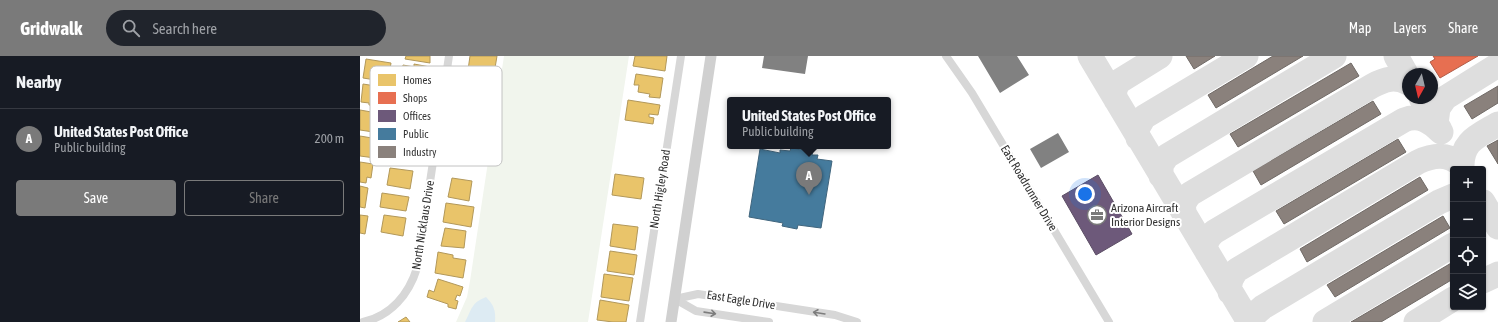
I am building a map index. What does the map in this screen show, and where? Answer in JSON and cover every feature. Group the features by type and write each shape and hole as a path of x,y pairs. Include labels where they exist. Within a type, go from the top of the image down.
{"main road":[{"path":"671,322 711,56"}],"street":[{"name":"North Nicklaus Drive","path":"447,66 449,56"},
{"name":"North Higley Road","path":"640,322 681,56"},
{"name":"East Roadrunner Drive","path":"946,56 972,93 1108,322"},
{"name":"North Nicklaus Drive","path":"363,322 376,318 392,308 405,294 414,277 417,268 432,166"},
{"name":"East Eagle Drive","path":"674,299 698,294 828,314 856,322"},
{"name":"East Eagle Drive","path":"674,299 696,311 769,322"}],"shaded area":[{"path":"504,56 629,56 588,322 456,322 467,297 487,166 502,166 502,69"},
{"path":"486,297 494,308 495,322 465,322 475,304"}],"building: Homes":[{"path":"406,56 430,56 430,63 405,59"},
{"path":"470,56 497,56 495,66 469,66"},
{"path":"635,56 667,56 665,71 633,66"},
{"path":"366,59 391,63 391,66 370,66 370,79 363,78"},
{"path":"414,64 425,66 414,66"},
{"path":"636,74 663,78 660,98 649,97 650,94 638,92 639,85 634,85"},
{"path":"363,84 370,85 370,105 369,103 361,102"},
{"path":"628,100 660,105 658,115 649,114 649,117 654,118 653,124 625,120"},
{"path":"360,110 370,112 370,132 360,130"},
{"path":"360,136 370,138 370,157 360,156"},
{"path":"360,162 370,164 370,166 373,166 371,178 367,177 366,183 360,182"},
{"path":"390,168 413,171 410,189 387,185"},
{"path":"615,174 644,178 641,199 612,195"},
{"path":"452,178 472,181 469,201 448,197"},
{"path":"360,186 368,188 365,208 360,207"},
{"path":"382,193 409,197 406,211 380,207"},
{"path":"446,203 474,207 471,227 443,222"},
{"path":"360,215 368,216 365,234 360,233"},
{"path":"384,215 406,218 403,236 381,232"},
{"path":"613,224 638,227 635,250 610,246"},
{"path":"445,228 466,231 464,248 441,246"},
{"path":"610,251 637,255 634,275 607,271"},
{"path":"438,252 453,255 453,258 466,260 463,278 435,273"},
{"path":"604,274 633,278 629,301 601,297"},
{"path":"438,279 463,287 460,296 457,295 455,300 458,301 456,309 448,307 448,304 427,297 429,290 434,292"},
{"path":"600,300 629,305 626,322 597,320"},
{"path":"406,317 410,322 398,322"}],"building: Shops":[{"path":"1433,56 1478,56 1440,78 1438,75 1438,68 1434,68 1430,62 1435,59"}],"building: Offices":[{"name":"Arizona Aircraft Interior Designs","path":"1098,175 1132,234 1096,255 1062,196"}],"building: Public":[{"path":"760,149 780,153 780,150 790,151 791,149 798,149 813,151 812,155 818,155 817,159 832,161 821,228 798,225 797,229 782,226 783,223 749,217"}],"building: Industry":[{"path":"1186,56 1215,56 1194,69"},
{"path":"1273,56 1303,56 1216,108 1208,95"},
{"path":"1351,63 1359,76 1238,147 1230,134"},
{"path":"1498,86 1498,103 1472,119 1464,106"},
{"path":"1373,101 1381,114 1261,185 1253,171"},
{"path":"1398,139 1406,152 1284,224 1276,211"},
{"path":"1498,140 1498,164 1487,146"},
{"path":"1420,177 1428,190 1307,262 1300,249"},
{"path":"1443,216 1450,228 1335,297 1327,285"},
{"path":"1450,264 1450,281 1381,322 1351,322"}],"building: Other":[{"path":"764,56 808,56 805,74 762,68"},
{"path":"978,56 1017,56 1029,75 1000,93"},
{"path":"1058,133 1069,152 1041,168 1030,149"}],"taxiway":[{"path":"1090,56 1249,322"},
{"path":"1116,100 1114,92 1118,82 1160,56"},
{"path":"1138,138 1137,129 1144,117 1246,56"},
{"path":"1161,176 1161,165 1167,156 1334,56"},
{"path":"1396,56 1403,68"},
{"path":"1436,124 1438,108 1445,98 1498,65"},
{"path":"1185,215 1184,204 1190,194 1372,86 1390,79 1402,81"},
{"path":"1425,104 1440,130"},
{"path":"1207,252 1207,241 1214,232 1404,120 1409,118 1419,118 1433,125 1441,132"},
{"path":"1462,166 1464,151 1472,140 1498,124"},
{"path":"1230,292 1231,280 1237,270 1418,162 1440,156 1450,158 1460,164"},
{"path":"1252,322 1255,314 1263,307 1439,202 1450,197"},
{"path":"1486,207 1498,227"},
{"path":"1325,322 1450,247"},
{"path":"1486,280 1498,274"},
{"path":"1416,322 1450,301"}],"place":[{"name":"United States Post Office","path":"809,195"},
{"name":"Arizona Aircraft Interior Designs","path":"1097,215"}]}
